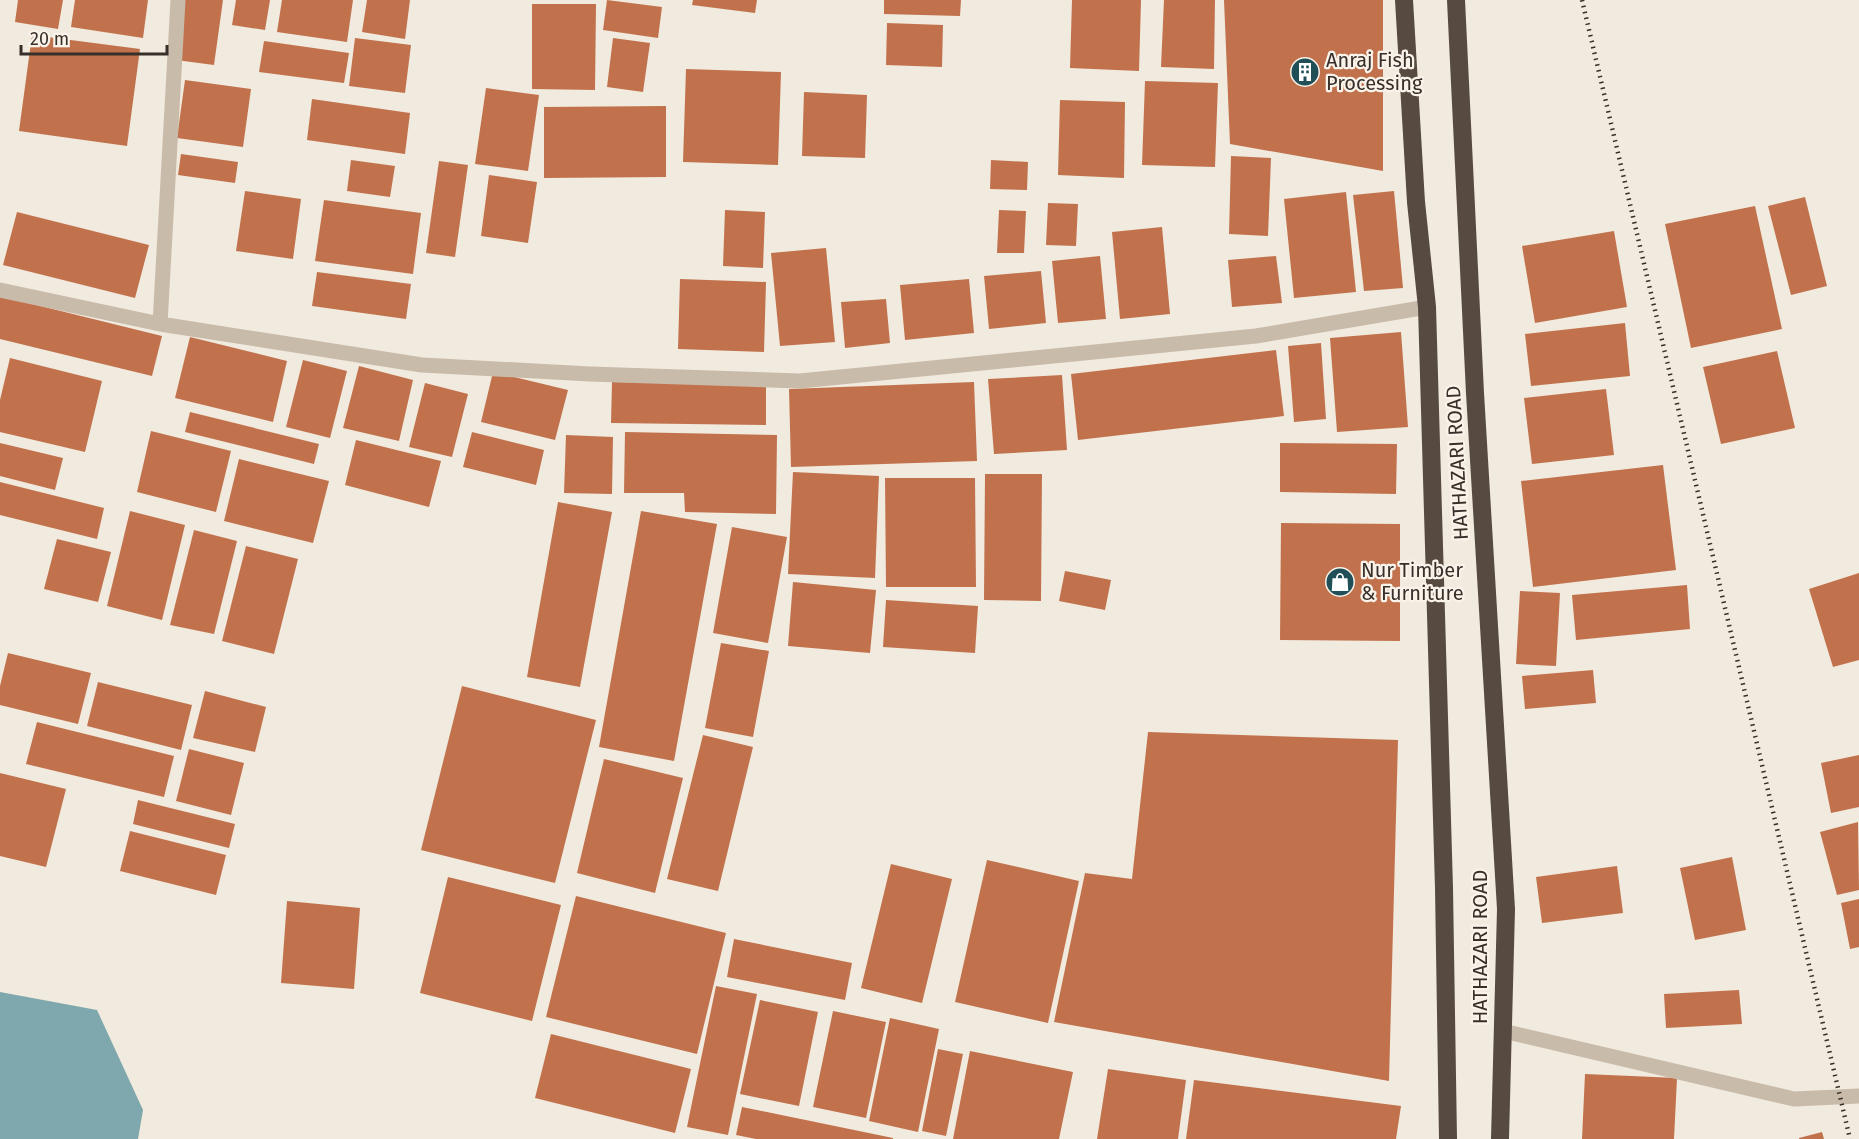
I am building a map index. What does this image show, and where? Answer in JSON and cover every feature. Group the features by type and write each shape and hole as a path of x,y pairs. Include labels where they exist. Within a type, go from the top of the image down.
{"highway":[{"name":"HATHAZARI ROAD","path":"1404,0 1416,202 1427,307 1448,1139"},
{"name":"HATHAZARI ROAD","path":"1456,0 1475,393 1506,909 1500,1139"}],"street":[{"path":"160,324 178,0"},
{"path":"0,290 160,324 422,365 590,374 800,381 1256,336 1427,307"},
{"path":"1503,1031 1794,1099 1859,1096"}],"water":[{"path":"0,992 97,1010 143,1110 138,1139 0,1139"}],"building":[{"path":"18,0 63,0 58,29 15,22"},
{"path":"75,0 148,0 143,38 71,27"},
{"path":"185,0 223,0 214,65 176,60"},
{"path":"236,0 270,0 265,30 232,25"},
{"path":"282,0 353,0 347,42 277,32"},
{"path":"367,0 410,0 405,39 362,32"},
{"path":"607,0 662,7 658,38 603,30"},
{"path":"693,0 757,0 755,13 692,5"},
{"path":"884,0 961,0 960,16 884,14"},
{"path":"1072,0 1141,0 1139,71 1070,68"},
{"path":"1164,0 1215,0 1214,69 1161,67"},
{"name":"Anraj Fish Processing","path":"1224,0 1383,0 1383,171 1230,144"},
{"path":"532,4 596,4 595,90 532,89"},
{"path":"887,23 943,25 942,67 886,65"},
{"path":"32,35 140,49 127,146 19,131"},
{"path":"355,38 411,45 405,93 349,86"},
{"path":"613,38 650,43 643,92 607,87"},
{"path":"264,41 349,53 344,83 259,72"},
{"path":"686,69 781,72 778,165 683,162"},
{"path":"185,80 251,89 243,147 177,138"},
{"path":"1145,81 1218,83 1215,167 1142,165"},
{"path":"486,88 539,95 528,171 475,164"},
{"path":"804,92 867,95 865,158 802,156"},
{"path":"312,99 410,113 405,154 307,140"},
{"path":"1060,100 1125,102 1124,178 1058,175"},
{"path":"666,106 666,177 544,178 544,107"},
{"path":"181,154 238,162 235,183 178,175"},
{"path":"1231,156 1271,158 1268,236 1229,234"},
{"path":"351,160 395,166 390,197 347,191"},
{"path":"991,160 1028,162 1027,190 990,189"},
{"path":"439,161 468,165 455,257 426,253"},
{"path":"489,175 537,182 528,243 481,236"},
{"path":"245,191 301,199 293,259 236,251"},
{"path":"1394,191 1403,288 1364,291 1353,195"},
{"path":"1346,192 1356,292 1294,298 1284,199"},
{"path":"1805,197 1827,286 1791,295 1768,206"},
{"path":"324,200 421,213 413,274 315,261"},
{"path":"1048,203 1078,204 1076,246 1046,245"},
{"path":"1755,206 1782,329 1691,348 1665,224"},
{"path":"725,210 765,212 763,268 723,266"},
{"path":"999,210 1026,211 1024,253 997,253"},
{"path":"17,212 149,245 135,298 3,265"},
{"path":"1162,227 1170,314 1120,319 1112,232"},
{"path":"1614,231 1627,307 1535,323 1522,246"},
{"path":"826,248 835,342 780,346 771,253"},
{"path":"1100,256 1106,319 1058,323 1052,261"},
{"path":"1276,256 1282,303 1232,307 1228,260"},
{"path":"1041,271 1046,323 989,329 984,276"},
{"path":"317,272 411,284 406,319 312,306"},
{"path":"680,279 766,282 764,352 678,349"},
{"path":"969,279 974,333 905,340 900,285"},
{"path":"0,296 162,336 152,376 0,339"},
{"path":"886,299 890,343 845,348 841,302"},
{"path":"1625,323 1630,376 1531,386 1525,334"},
{"path":"1401,332 1408,427 1337,432 1330,338"},
{"path":"190,337 287,361 273,422 175,398"},
{"path":"1321,343 1326,419 1294,422 1288,346"},
{"path":"1276,350 1284,416 1078,440 1071,374"},
{"path":"1777,351 1795,428 1721,444 1703,367"},
{"path":"10,358 102,381 85,452 0,432 0,400"},
{"path":"303,360 347,371 330,438 286,427"},
{"path":"359,366 413,380 399,441 343,428"},
{"path":"493,372 568,390 555,440 481,422"},
{"path":"1062,375 1067,450 994,454 988,379"},
{"path":"612,382 766,385 766,425 611,423"},
{"path":"974,382 977,461 791,467 789,389"},
{"path":"425,383 468,394 452,457 409,447"},
{"path":"1606,389 1614,455 1532,464 1524,398"},
{"path":"190,412 319,444 314,464 185,432"},
{"path":"151,431 231,451 216,512 137,492"},
{"path":"472,432 544,450 536,485 463,467"},
{"path":"625,432 777,435 776,514 685,512 684,493 624,493"},
{"path":"566,435 613,437 612,494 564,493"},
{"path":"356,440 441,461 429,507 345,485"},
{"path":"0,443 63,458 55,490 0,476"},
{"path":"1280,443 1397,444 1396,494 1280,492"},
{"path":"239,459 329,481 313,543 224,521"},
{"path":"1663,465 1676,570 1533,587 1521,481"},
{"path":"793,472 879,476 875,578 788,574"},
{"path":"985,474 1042,474 1041,601 984,600"},
{"path":"885,478 975,478 976,587 886,587"},
{"path":"0,482 104,508 97,539 0,515"},
{"path":"558,502 612,512 580,687 527,677"},
{"path":"130,511 185,525 162,620 107,606"},
{"path":"641,511 717,524 674,761 599,747"},
{"name":"Nur Timber & Furniture","path":"1281,523 1400,524 1400,641 1280,640"},
{"path":"732,527 787,537 768,643 713,633"},
{"path":"194,530 237,541 214,634 170,625"},
{"path":"57,539 111,552 98,602 44,589"},
{"path":"246,546 298,559 274,654 222,641"},
{"path":"1065,571 1111,580 1105,610 1059,601"},
{"path":"1859,573 1859,660 1833,667 1809,589"},
{"path":"793,582 876,590 870,653 788,646"},
{"path":"1687,585 1690,629 1576,640 1572,595"},
{"path":"1520,591 1560,593 1556,666 1516,664"},
{"path":"886,600 978,606 975,653 883,647"},
{"path":"721,643 769,651 753,737 705,728"},
{"path":"8,653 91,673 78,724 0,705 0,686"},
{"path":"1593,670 1596,703 1525,709 1522,676"},
{"path":"98,682 192,705 181,750 87,726"},
{"path":"462,686 596,720 555,883 421,850"},
{"path":"205,691 266,707 255,752 193,738"},
{"path":"37,722 174,756 164,797 26,764"},
{"path":"1148,732 1398,740 1389,1081 1054,1022 1085,873 1132,879"},
{"path":"703,735 753,747 718,891 667,879"},
{"path":"189,749 244,763 231,815 176,801"},
{"path":"1859,755 1859,807 1831,813 1821,763"},
{"path":"604,759 683,778 655,893 577,873"},
{"path":"0,773 66,789 46,867 0,856"},
{"path":"138,800 235,824 229,848 133,824"},
{"path":"1858,822 1859,890 1837,895 1820,832"},
{"path":"130,831 226,855 216,895 120,871"},
{"path":"1732,857 1746,930 1695,940 1680,868"},
{"path":"987,860 1079,881 1048,1023 955,1002"},
{"path":"891,864 952,879 922,1003 861,988"},
{"path":"1617,866 1623,913 1542,923 1536,877"},
{"path":"448,877 561,905 532,1021 420,993"},
{"path":"576,896 726,933 697,1054 546,1017"},
{"path":"1859,899 1859,947 1850,949 1841,903"},
{"path":"287,901 360,908 354,989 281,983"},
{"path":"734,939 852,963 845,1000 727,977"},
{"path":"716,986 757,994 728,1135 687,1127"},
{"path":"1739,990 1742,1024 1666,1028 1664,994"},
{"path":"760,1000 818,1012 799,1106 740,1094"},
{"path":"833,1011 886,1022 866,1118 813,1107"},
{"path":"890,1018 939,1029 918,1132 869,1121"},
{"path":"551,1034 691,1069 675,1133 535,1098"},
{"path":"938,1049 963,1054 946,1136 922,1131"},
{"path":"970,1051 1073,1072 1059,1139 953,1139"},
{"path":"1108,1069 1186,1080 1178,1139 1097,1139"},
{"path":"1585,1074 1677,1078 1674,1139 1582,1139"},
{"path":"1194,1080 1401,1106 1396,1139 1186,1139"},
{"path":"742,1107 893,1139 756,1139 736,1135"},
{"path":"1822,1132 1824,1139 1799,1139 1799,1138"}],"railway":[{"path":"1582,0 1850,1139"}],"place":[{"name":"Anraj Fish Processing","path":"1305,72"},
{"name":"Nur Timber & Furniture","path":"1340,582"}]}
